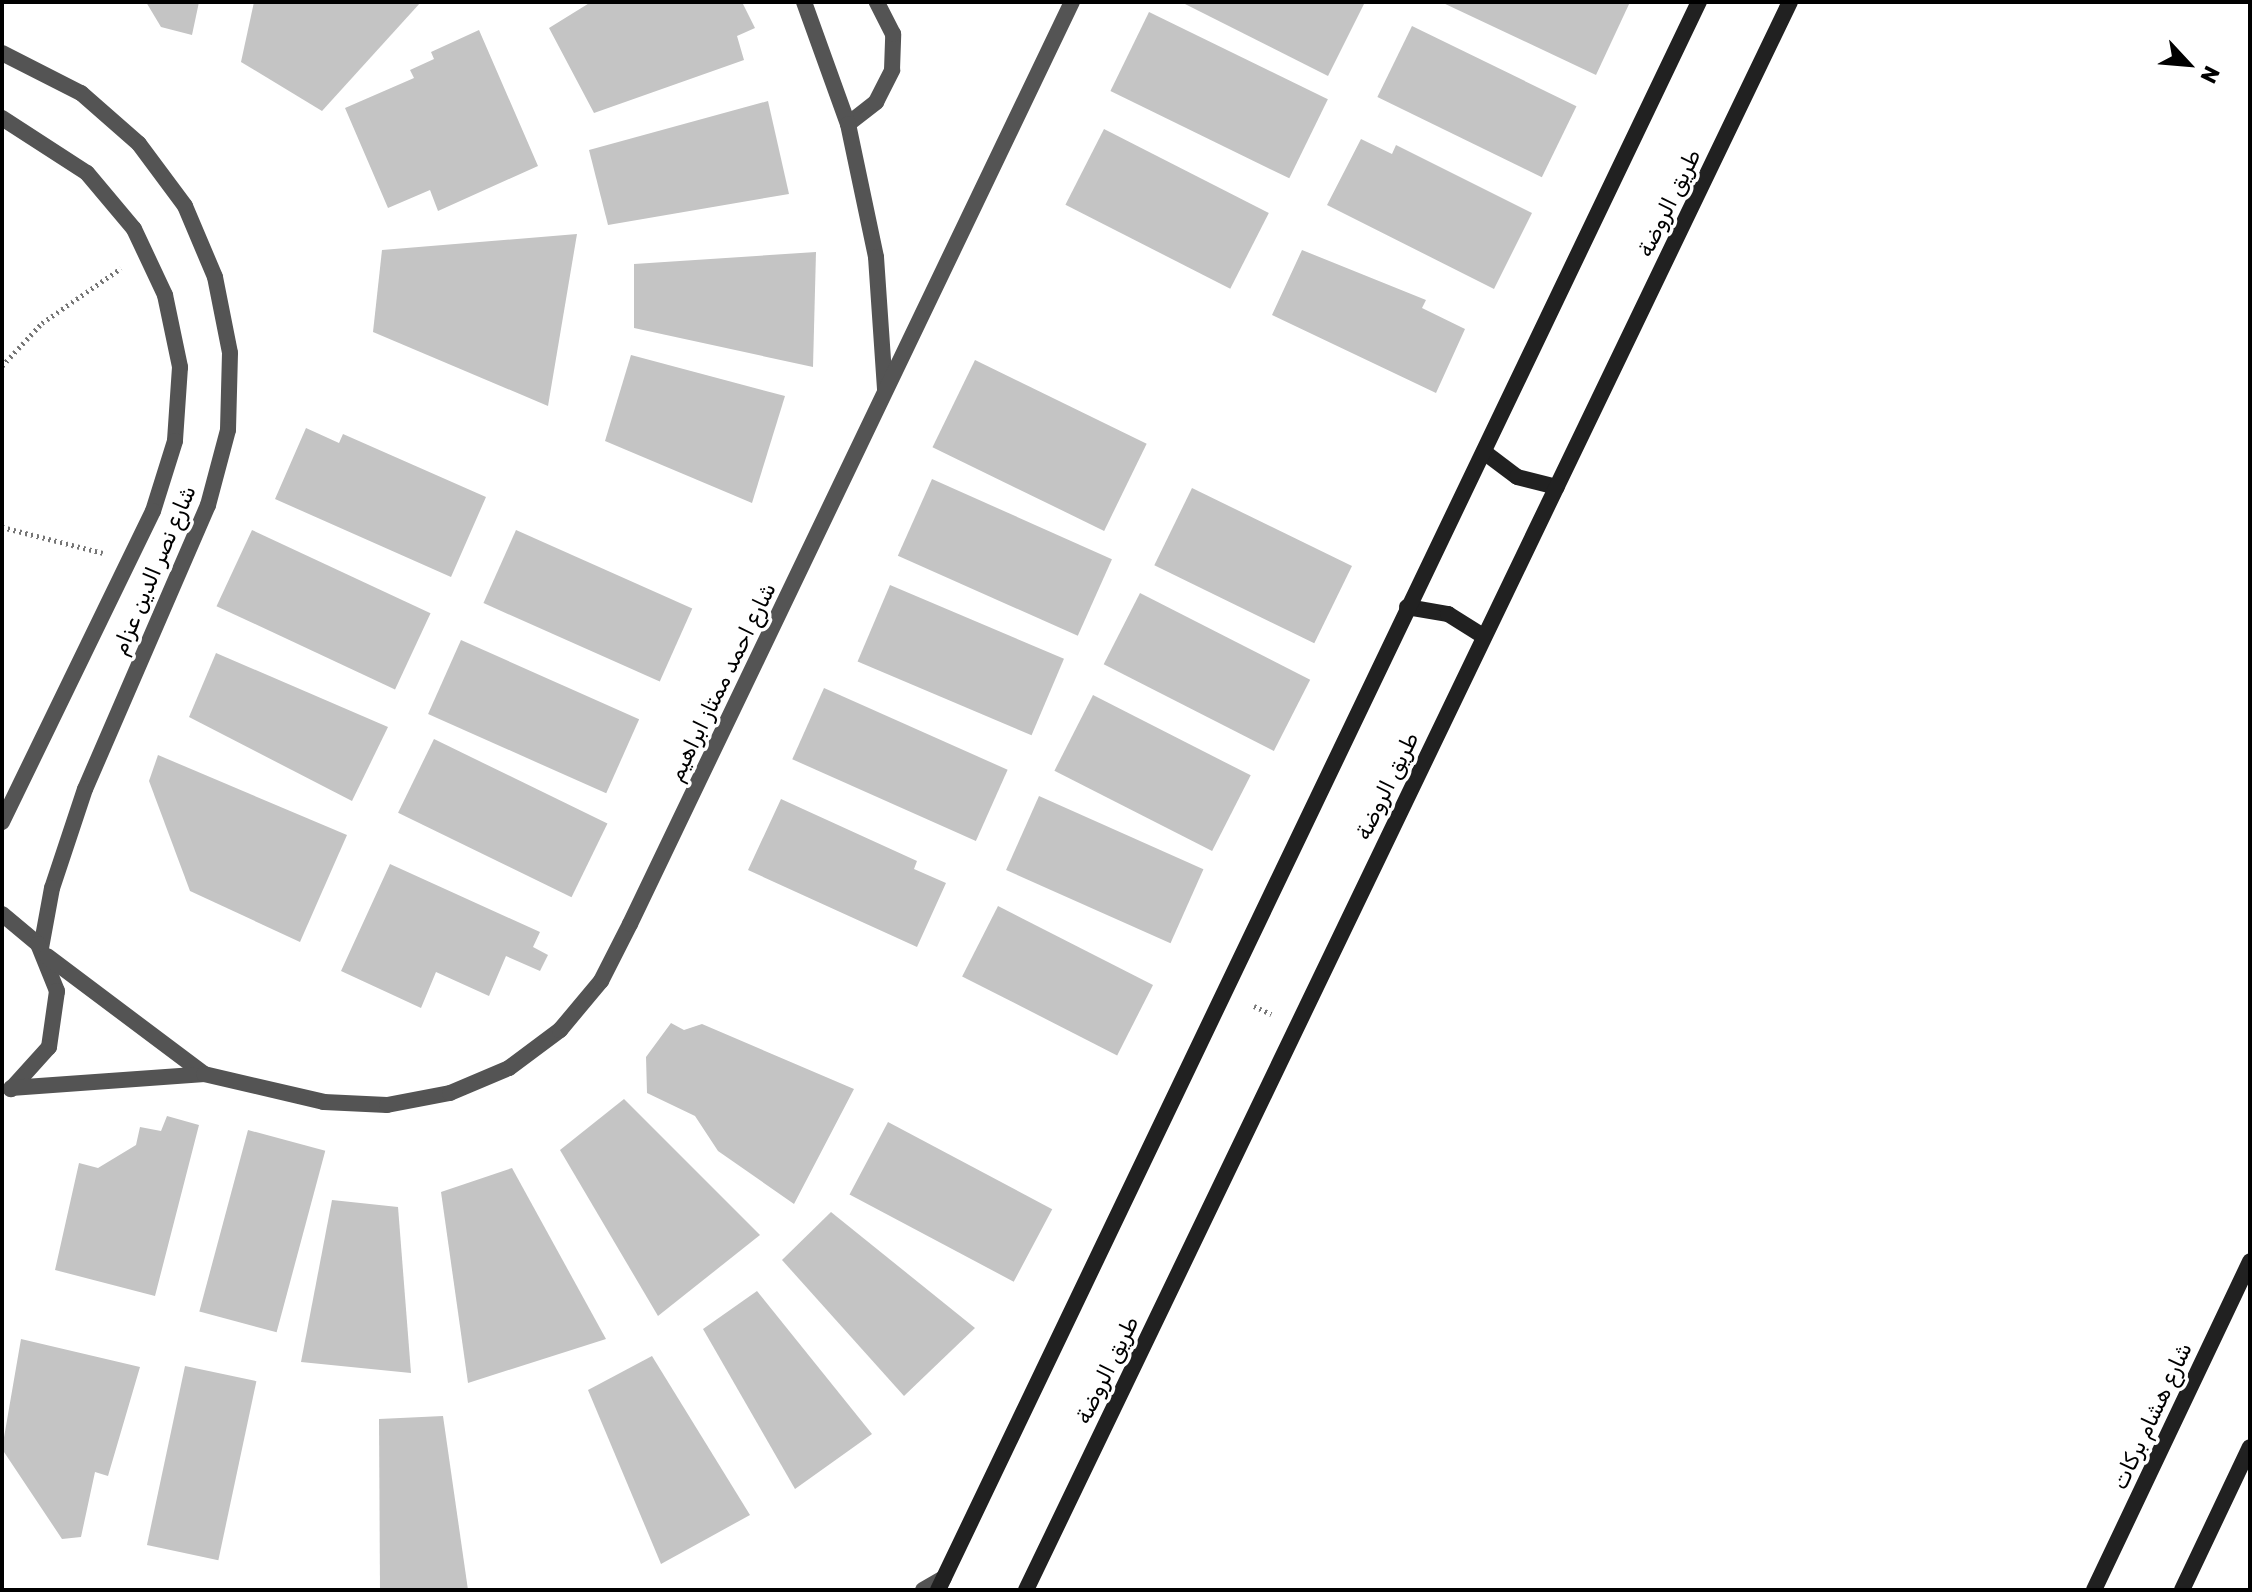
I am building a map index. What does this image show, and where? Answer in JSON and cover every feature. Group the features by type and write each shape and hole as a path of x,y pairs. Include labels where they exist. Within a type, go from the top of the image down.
{"street":[{"path":"804,2 848,124 876,257 885,392"},
{"path":"848,124 876,102 892,70 893,34 877,2"},
{"name":"شارع احمد ممتاز ابراهيم","path":"7,1090 204,1074 324,1102 387,1105 450,1093 509,1068 560,1030 601,981 630,924 1072,2"},
{"path":"923,1590 941,1584 1699,2"},
{"name":"طريق الروضة","path":"1026,1590 1790,2"},
{"path":"2,40 8,54"},
{"name":"شارع نصر الدين عزام","path":"8,54 81,93 139,144 185,206 215,277 230,353 228,430 208,505 85,789 52,888 44,952"},
{"name":"شارع نصر الدين عزام","path":"2,118 87,173 145,251 165,295 180,367 175,441 131,560 2,822"},
{"path":"1484,452 1517,477 1557,487"},
{"path":"1407,607 1448,614 1483,636"},
{"name":"شارع احمد ممتاز ابراهيم","path":"2,914 44,952 204,1074"},
{"path":"7,1090 49,1047 58,1019 44,952"},
{"name":"شارع هشام بركات","path":"2094,1590 2250,1261"},
{"path":"2182,1590 2250,1447"}],"path":[{"path":"2,366 42,323 145,251"},
{"path":"2,527 131,560"}],"building":[{"path":"146,2 199,2 192,35 161,27"},
{"path":"254,2 421,2 322,111 241,62"},
{"path":"591,2 742,2 755,28 737,36 744,60 594,113 549,28"},
{"path":"1181,2 1365,2 1328,76"},
{"path":"1441,2 1630,2 1596,75"},
{"path":"1149,12 1328,99 1289,178 1110,91"},
{"path":"1412,26 1576,106 1542,177 1377,97"},
{"path":"479,30 538,166 438,211 430,190 388,208 345,108 414,78 410,70 434,59 431,52"},
{"path":"768,101 789,194 608,225 589,150"},
{"path":"1104,129 1269,213 1230,289 1065,205"},
{"path":"1361,139 1392,154 1396,145 1532,213 1494,289 1327,205"},
{"path":"577,234 548,406 373,332 382,250"},
{"path":"1302,250 1426,300 1422,308 1465,329 1436,393 1272,315"},
{"path":"816,252 813,367 634,328 634,264"},
{"path":"631,355 785,396 752,503 605,441"},
{"path":"975,360 1147,444 1104,531 932,447"},
{"path":"306,428 339,443 343,434 486,497 451,577 275,499"},
{"path":"932,479 1112,559 1078,636 898,556"},
{"path":"1192,488 1352,566 1314,643 1154,565"},
{"path":"252,530 431,613 395,689 217,606"},
{"path":"516,530 692,609 660,682 483,603"},
{"path":"890,585 1064,659 1032,735 858,661"},
{"path":"1140,593 1310,680 1274,751 1104,664"},
{"path":"461,640 639,719 606,793 428,714"},
{"path":"216,653 388,727 352,801 189,717"},
{"path":"824,688 1008,770 976,841 792,759"},
{"path":"1093,695 1251,775 1212,851 1054,771"},
{"path":"434,739 607,824 572,897 398,813"},
{"path":"158,755 347,835 300,942 190,891 149,781"},
{"path":"1039,796 1203,869 1170,943 1006,870"},
{"path":"781,799 917,861 914,869 946,883 917,947 748,870"},
{"path":"390,864 540,932 533,947 548,955 540,971 506,956 489,996 436,972 421,1008 341,971"},
{"path":"998,906 1153,985 1117,1055 962,976"},
{"path":"671,1023 684,1030 702,1024 854,1089 794,1204 718,1151 695,1116 647,1093 646,1057"},
{"path":"624,1099 760,1235 658,1316 560,1150"},
{"path":"167,1116 199,1125 155,1296 55,1270 79,1163 98,1168 136,1145 140,1127 161,1131"},
{"path":"888,1122 1052,1209 1014,1282 850,1194"},
{"path":"248,1130 325,1151 277,1332 199,1312"},
{"path":"512,1168 606,1339 468,1383 441,1192"},
{"path":"332,1200 398,1207 411,1373 301,1362"},
{"path":"831,1212 975,1328 904,1396 782,1260"},
{"path":"757,1291 872,1434 795,1489 703,1329"},
{"path":"21,1339 140,1367 108,1476 95,1472 81,1537 62,1539 2,1449"},
{"path":"652,1356 750,1515 661,1564 588,1390"},
{"path":"185,1366 256,1381 218,1560 147,1545"},
{"path":"443,1416 468,1590 380,1590 379,1419"}]}
